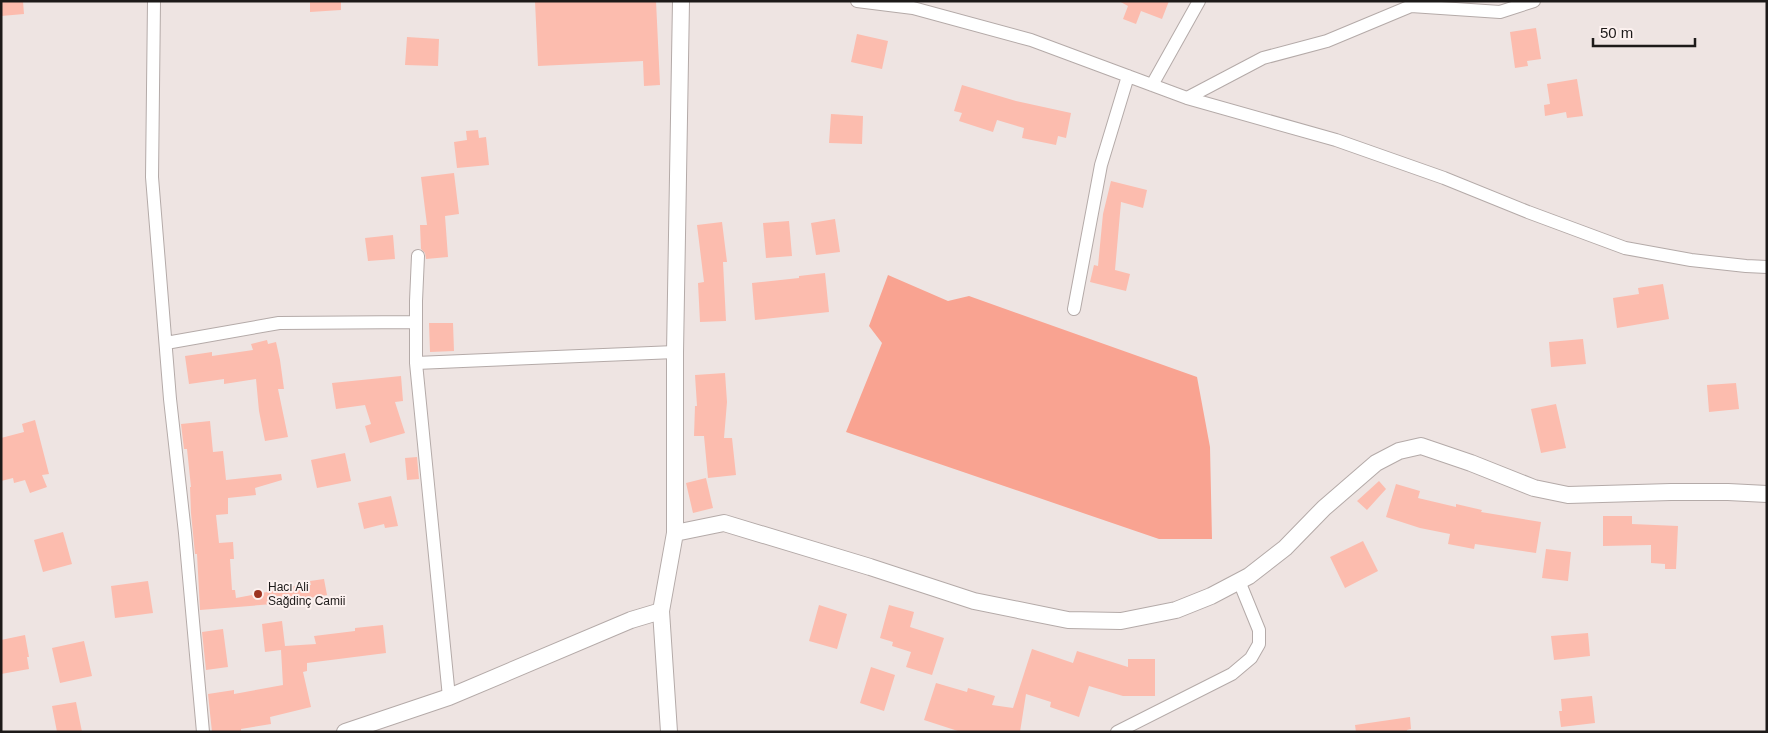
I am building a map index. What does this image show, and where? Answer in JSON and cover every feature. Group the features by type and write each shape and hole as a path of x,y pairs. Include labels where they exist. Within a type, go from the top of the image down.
{"street":[{"path":"154,1 152,177 203,732"},
{"path":"669,732 661,610 675,533 674,352 681,1"},
{"path":"857,1 913,8 1031,40 1187,98 1336,140 1444,178 1625,248 1691,260 1767,267"},
{"path":"1152,85 1198,1"},
{"path":"1187,98 1264,58 1327,41 1411,6 1500,12 1534,1"},
{"path":"1074,310 1101,165 1128,76"},
{"path":"418,256 416,363 449,697"},
{"path":"166,343 279,323 416,322"},
{"path":"416,363 674,352"},
{"path":"675,533 724,523 974,601 1068,620 1121,621 1176,610 1211,596 1249,576 1285,548 1324,508 1376,463 1399,452 1422,446 1471,462 1534,488 1568,495 1670,492 1767,494"},
{"path":"1118,732 1232,674 1251,658 1259,644 1259,630 1239,581"},
{"path":"345,732 449,697 631,620 661,610"}],"shaded area":[{"path":"888,275 948,301 969,296 1197,377 1210,447 1212,539 1159,539 846,432 882,343 869,326"}],"building":[{"path":"1,1 23,1 24,14 1,16"},
{"path":"310,1 341,1 341,10 310,12"},
{"path":"535,1 656,1 660,85 644,86 643,61 538,66"},
{"path":"1119,1 1169,1 1162,19 1141,11 1136,24 1123,19 1128,6"},
{"path":"1536,28 1541,59 1527,61 1528,66 1515,68 1510,32"},
{"path":"857,34 888,41 882,69 851,62"},
{"path":"407,37 439,39 438,66 405,65"},
{"path":"1577,79 1583,116 1567,118 1566,112 1545,116 1544,105 1550,104 1547,84"},
{"path":"962,85 1016,101 1071,113 1066,138 1058,136 1056,145 1022,138 1024,128 997,120 993,132 959,121 962,113 954,111"},
{"path":"831,114 863,116 862,144 829,143"},
{"path":"478,130 479,138 486,137 489,165 457,168 454,142 467,140 466,131"},
{"path":"454,173 459,214 445,216 448,257 426,259 425,253 421,249 420,225 427,225 421,177"},
{"path":"1111,181 1147,190 1143,208 1121,202 1115,270 1130,274 1126,291 1090,282 1094,265 1098,266 1103,214"},
{"path":"835,219 840,252 816,255 811,223"},
{"path":"789,221 792,256 766,258 763,223"},
{"path":"722,222 727,262 723,262 726,321 700,322 698,283 704,282 697,225"},
{"path":"393,235 395,259 368,261 365,238"},
{"path":"825,273 829,312 755,320 752,283"},
{"path":"1663,284 1669,319 1617,328 1613,298 1639,294 1638,288"},
{"path":"429,323 453,323 454,351 430,352"},
{"path":"1583,339 1586,364 1551,367 1549,342"},
{"path":"267,340 268,344 276,342 280,360 284,389 278,389 288,437 265,441 259,411 256,379 224,384 224,379 189,384 185,356 212,352 212,356 253,350 251,344"},
{"path":"725,373 727,402 724,438 732,438 736,475 708,478 704,436 694,436 695,406 697,406 695,375"},
{"path":"401,376 403,401 395,402 405,433 370,443 365,426 371,424 365,405 336,409 332,383"},
{"path":"1736,383 1739,409 1709,412 1707,385"},
{"path":"1556,404 1566,448 1541,453 1531,409"},
{"path":"35,420 49,474 42,475 47,487 30,493 25,480 14,483 13,478 1,481 1,438 24,432 22,424"},
{"path":"210,421 213,452 223,451 226,480 281,474 282,480 255,488 256,495 228,498 228,514 216,515 219,543 233,542 234,559 230,559 232,590 235,590 236,598 283,589 283,587 311,585 310,581 324,579 327,595 309,598 309,601 200,610 197,554 195,554 191,513 191,487 187,449 184,449 181,424"},
{"path":"345,453 351,481 317,488 311,460"},
{"path":"417,457 419,479 407,480 405,458"},
{"path":"706,478 713,508 693,513 686,483"},
{"path":"1379,481 1386,489 1367,510 1357,501"},
{"path":"1396,484 1420,491 1418,498 1456,507 1456,504 1482,510 1481,512 1541,522 1536,553 1475,544 1474,549 1448,544 1450,534 1420,528 1386,517"},
{"path":"391,496 398,526 385,528 384,524 364,529 358,503"},
{"path":"1603,516 1632,516 1632,524 1678,526 1676,569 1665,569 1665,564 1651,563 1651,545 1603,546"},
{"path":"63,532 72,564 43,572 34,540"},
{"path":"1363,541 1378,571 1345,588 1330,557"},
{"path":"1546,549 1571,552 1568,581 1542,578"},
{"path":"148,581 153,613 115,618 111,586"},
{"path":"819,605 847,614 837,649 809,641"},
{"path":"889,605 914,612 910,627 944,638 932,675 906,667 911,652 892,646 893,642 880,638"},
{"path":"282,621 285,646 316,644 314,636 355,631 355,628 383,625 386,653 307,663 307,671 303,672 311,707 270,717 271,724 241,729 241,732 212,732 208,694 234,690 234,694 283,685 281,650 265,652 262,624"},
{"path":"223,629 228,667 206,670 202,632"},
{"path":"1588,633 1590,656 1554,660 1551,636"},
{"path":"25,635 29,669 1,674 1,640"},
{"path":"84,641 92,676 60,683 52,648"},
{"path":"1032,649 1073,663 1077,651 1128,667 1128,659 1155,659 1155,696 1123,696 1089,686 1079,717 1050,707 1051,702 1026,694 1020,732 961,732 924,720 936,683 967,692 968,688 995,696 992,705 1013,708"},
{"path":"871,667 895,675 884,711 860,703"},
{"path":"1592,696 1595,723 1561,727 1559,711 1562,711 1561,699"},
{"path":"76,702 82,732 57,732 52,706"},
{"path":"1410,717 1411,729 1407,730 1407,732 1356,732 1355,725"}],"place":[{"name":"Hacı Ali Sağdinç Camii","path":"258,594"}]}
